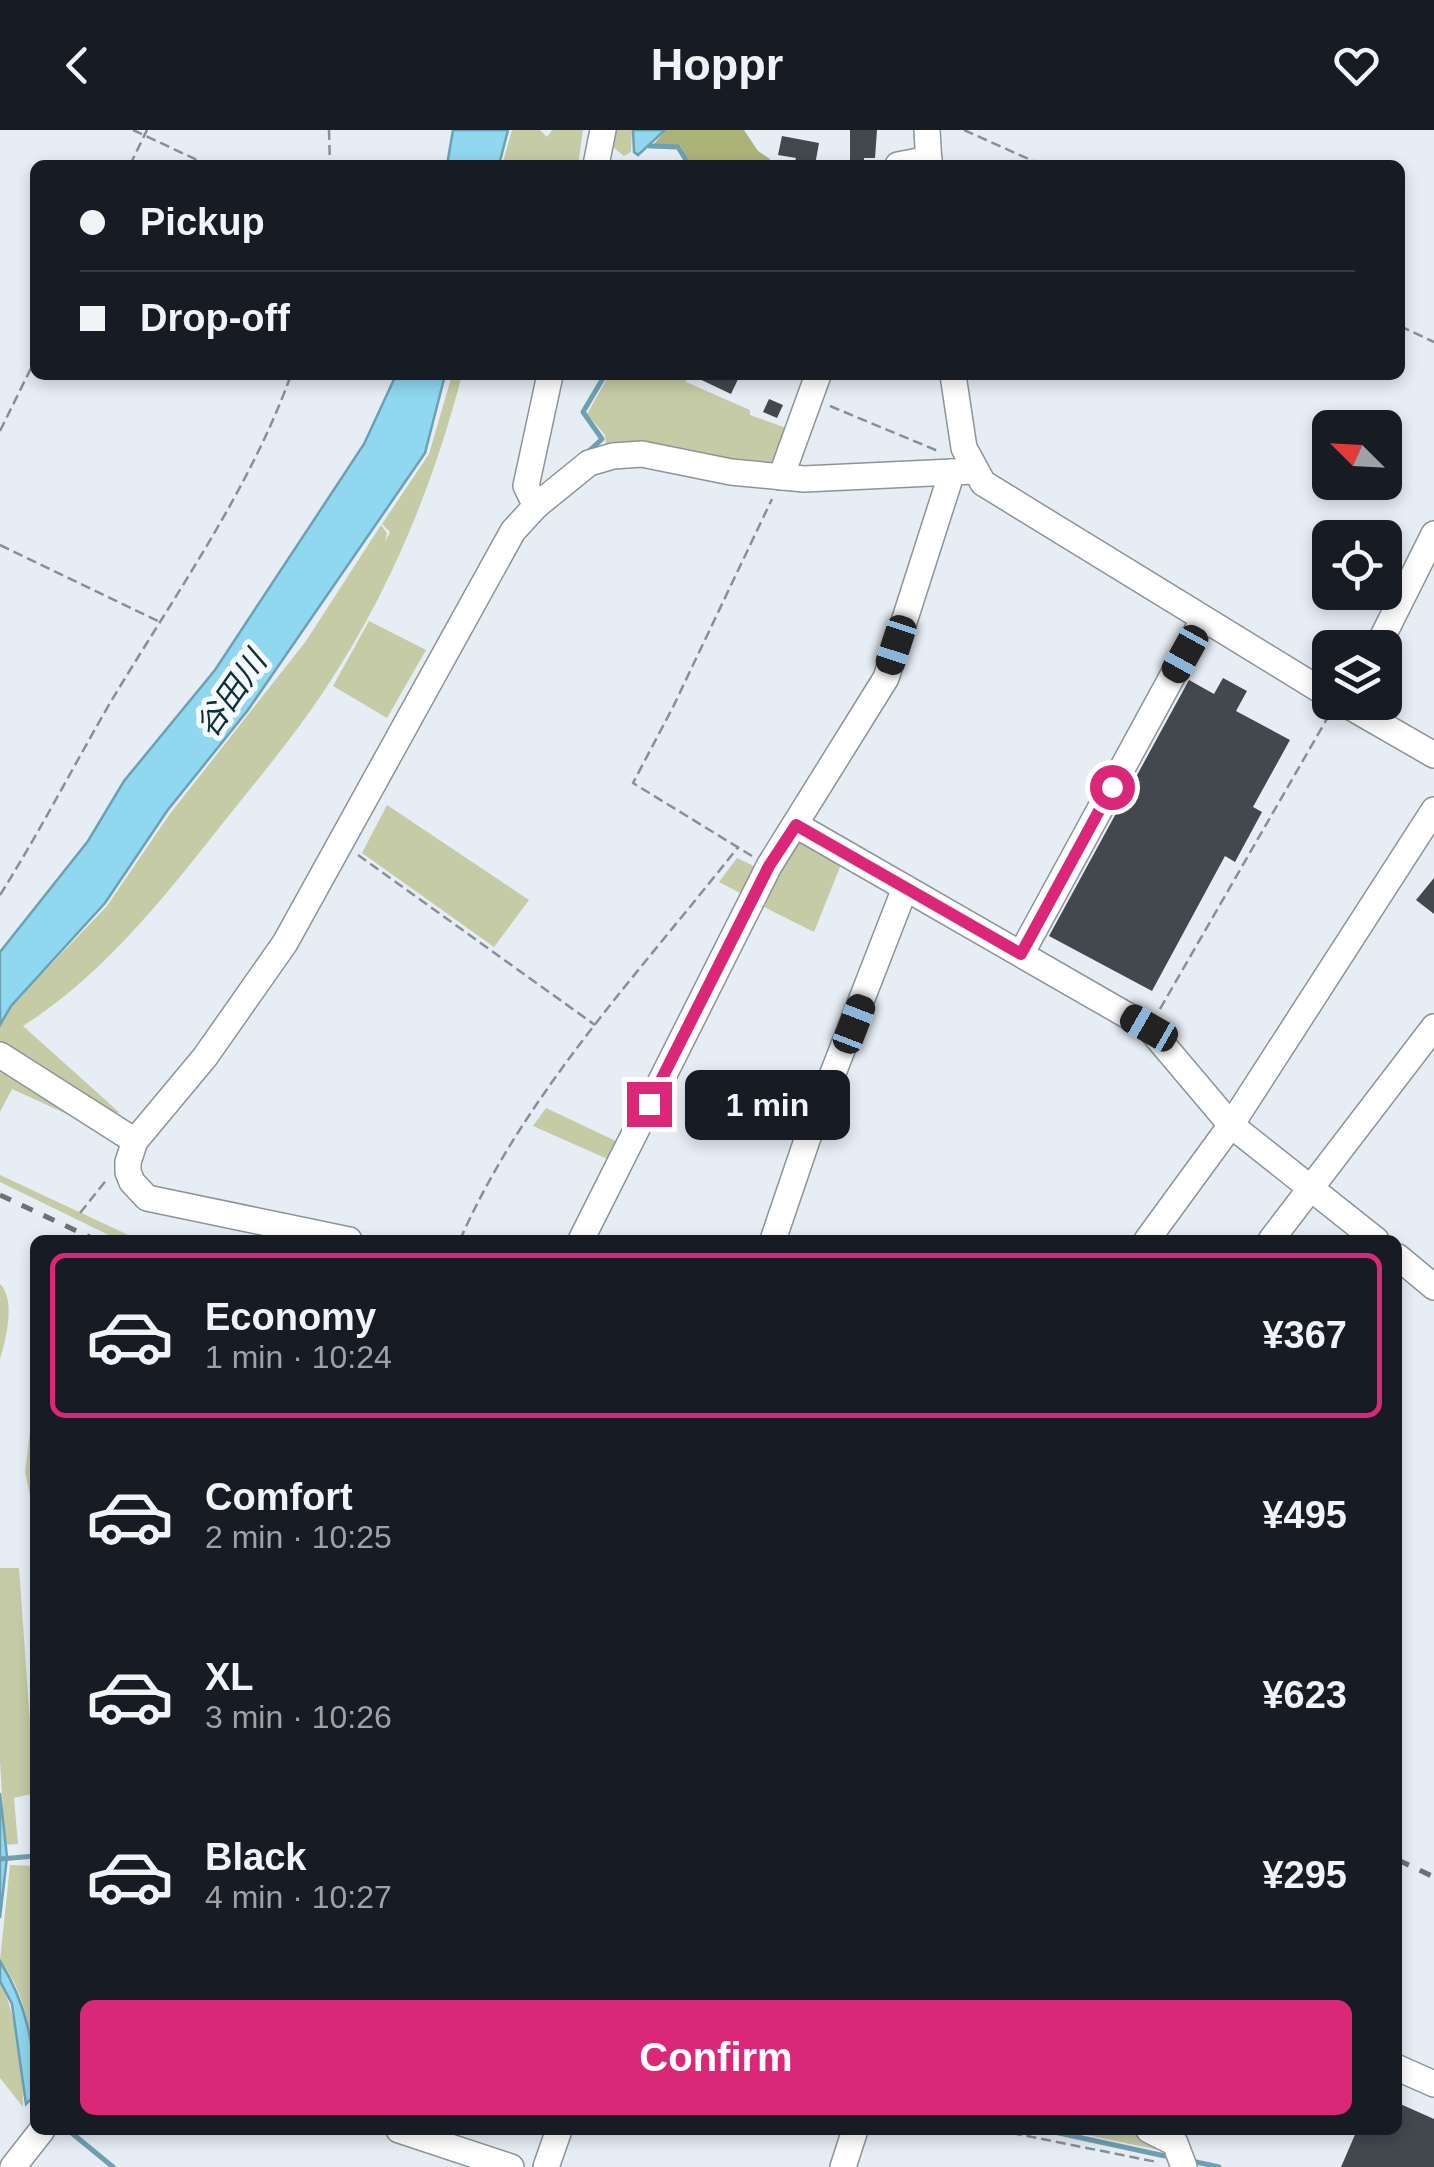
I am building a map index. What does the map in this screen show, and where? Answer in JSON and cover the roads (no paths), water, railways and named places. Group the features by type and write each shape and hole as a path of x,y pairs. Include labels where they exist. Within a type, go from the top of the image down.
{"street":[{"path":"597,160 603,130"},
{"path":"928,130 929,160"},
{"path":"536,506 526,486 549,380"},
{"path":"583,1235 769,866 886,678 963,472 954,380"},
{"path":"779,483 814,386"},
{"path":"324,1235 147,1198 132,1182 128,1162 136,1141 205,1056 285,943 506,541 536,506 590,463 612,456 642,454 779,483 963,472 1312,685"},
{"path":"1387,630 1434,534"},
{"path":"1021,954 1203,620"},
{"path":"1373,720 1434,755"},
{"path":"1151,1235 1231,1125 1434,810"},
{"path":"796,825 1149,1028 1231,1125 1370,1235"},
{"path":"775,1235 807,1140 905,888"},
{"path":"1275,1235 1434,1027"},
{"path":"0,1055 136,1141"},
{"path":"1402,1261 1434,1287"},
{"path":"1402,2070 1434,2084"},
{"path":"14,2167 38,2135"},
{"path":"414,2135 511,2167"},
{"path":"546,2167 557,2135"},
{"path":"843,2167 853,2135"},
{"path":"1156,2135 1182,2155"}],"water":[{"path":"453,130 508,130 500,160 448,160"},
{"path":"633,130 665,130 638,155 634,152"},
{"name":"谷田川","path":"394,380 444,380 425,453 248,710 167,811 105,903 11,1006 0,1025 0,952 88,841 124,781 215,670 364,444"},
{"path":"0,1793 7,1857 0,1918"},
{"path":"0,1961 16,1993 30,2038 30,2100 26,2104 12,2004 0,1981"}],"waterway":[{"path":"650,146 678,147 686,160"},
{"path":"588,452 602,439 583,412 602,380"},
{"path":"0,1859 30,1856"},
{"path":"74,2135 113,2167"},
{"path":"1068,2135 1165,2156"},
{"path":"1196,2162 1219,2167"}],"railway":[{"path":"0,1195 85,1235"},
{"path":"1402,1862 1434,1877"}]}
